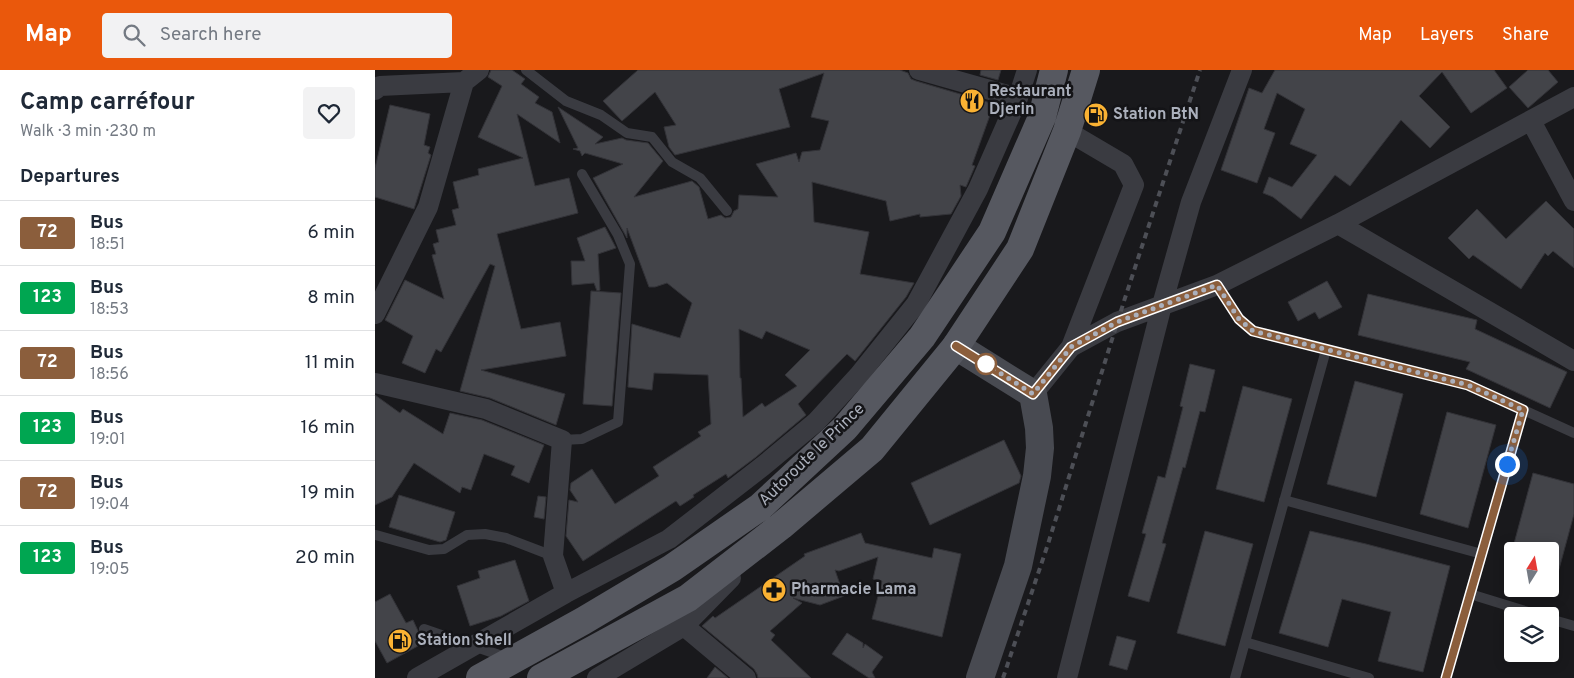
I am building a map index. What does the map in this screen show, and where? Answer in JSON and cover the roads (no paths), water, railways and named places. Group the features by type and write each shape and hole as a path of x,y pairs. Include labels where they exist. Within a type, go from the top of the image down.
{"main road":[{"name":"Autoroute le Prince","path":"480,678 583,622 672,568 760,507 845,428 922,337 992,232 1042,117 1054,70"},
{"name":"Autoroute le Prince","path":"541,678 688,598 781,526 871,449 956,346 1020,249 1067,131 1086,70"}],"street":[{"path":"919,70 1018,98"},
{"path":"417,678 566,594 669,539 816,422 859,374 916,304 978,189 1018,98 1027,70"},
{"path":"1067,678 1162,305 1191,202 1242,70"},
{"path":"375,90 380,86 472,76 428,208 375,314"},
{"path":"1071,347 1117,322 1217,285 1338,224 1574,97"},
{"path":"1531,120 1574,201"},
{"path":"1033,394 1071,347 1134,185 1123,164 1067,131"},
{"path":"1338,224 1574,360"},
{"path":"956,346 1033,394 1039,428 1040,448 1037,476 1017,566 980,678"},
{"path":"375,383 486,409 562,440 553,556 566,594"},
{"path":"597,678 684,626 781,526"},
{"path":"684,626 745,678"}],"lane":[{"path":"527,70 566,101 601,115 627,133 652,137 672,162 700,178 727,211"},
{"path":"562,440 582,439 618,422 631,264 618,235 583,174"},
{"path":"1217,285 1239,319 1253,331 1468,385 1574,433"},
{"path":"1235,678 1326,350"},
{"path":"1446,678 1523,410"},
{"path":"1284,500 1482,554"},
{"path":"376,535 429,550 444,549 467,535 485,534 506,538 553,556"},
{"path":"1470,594 1512,607"},
{"path":"1559,622 1574,626"},
{"path":"424,629 513,660"},
{"path":"1245,642 1369,678"}],"railway":[{"path":"1003,678 1048,544 1125,298 1200,70"}],"place":[{"name":"Restaurant Djerin","path":"972,101"},
{"name":"Station BtN","path":"1096,115"},
{"name":"Pharmacie Lama","path":"774,590"},
{"name":"Station Shell","path":"400,641"}]}
